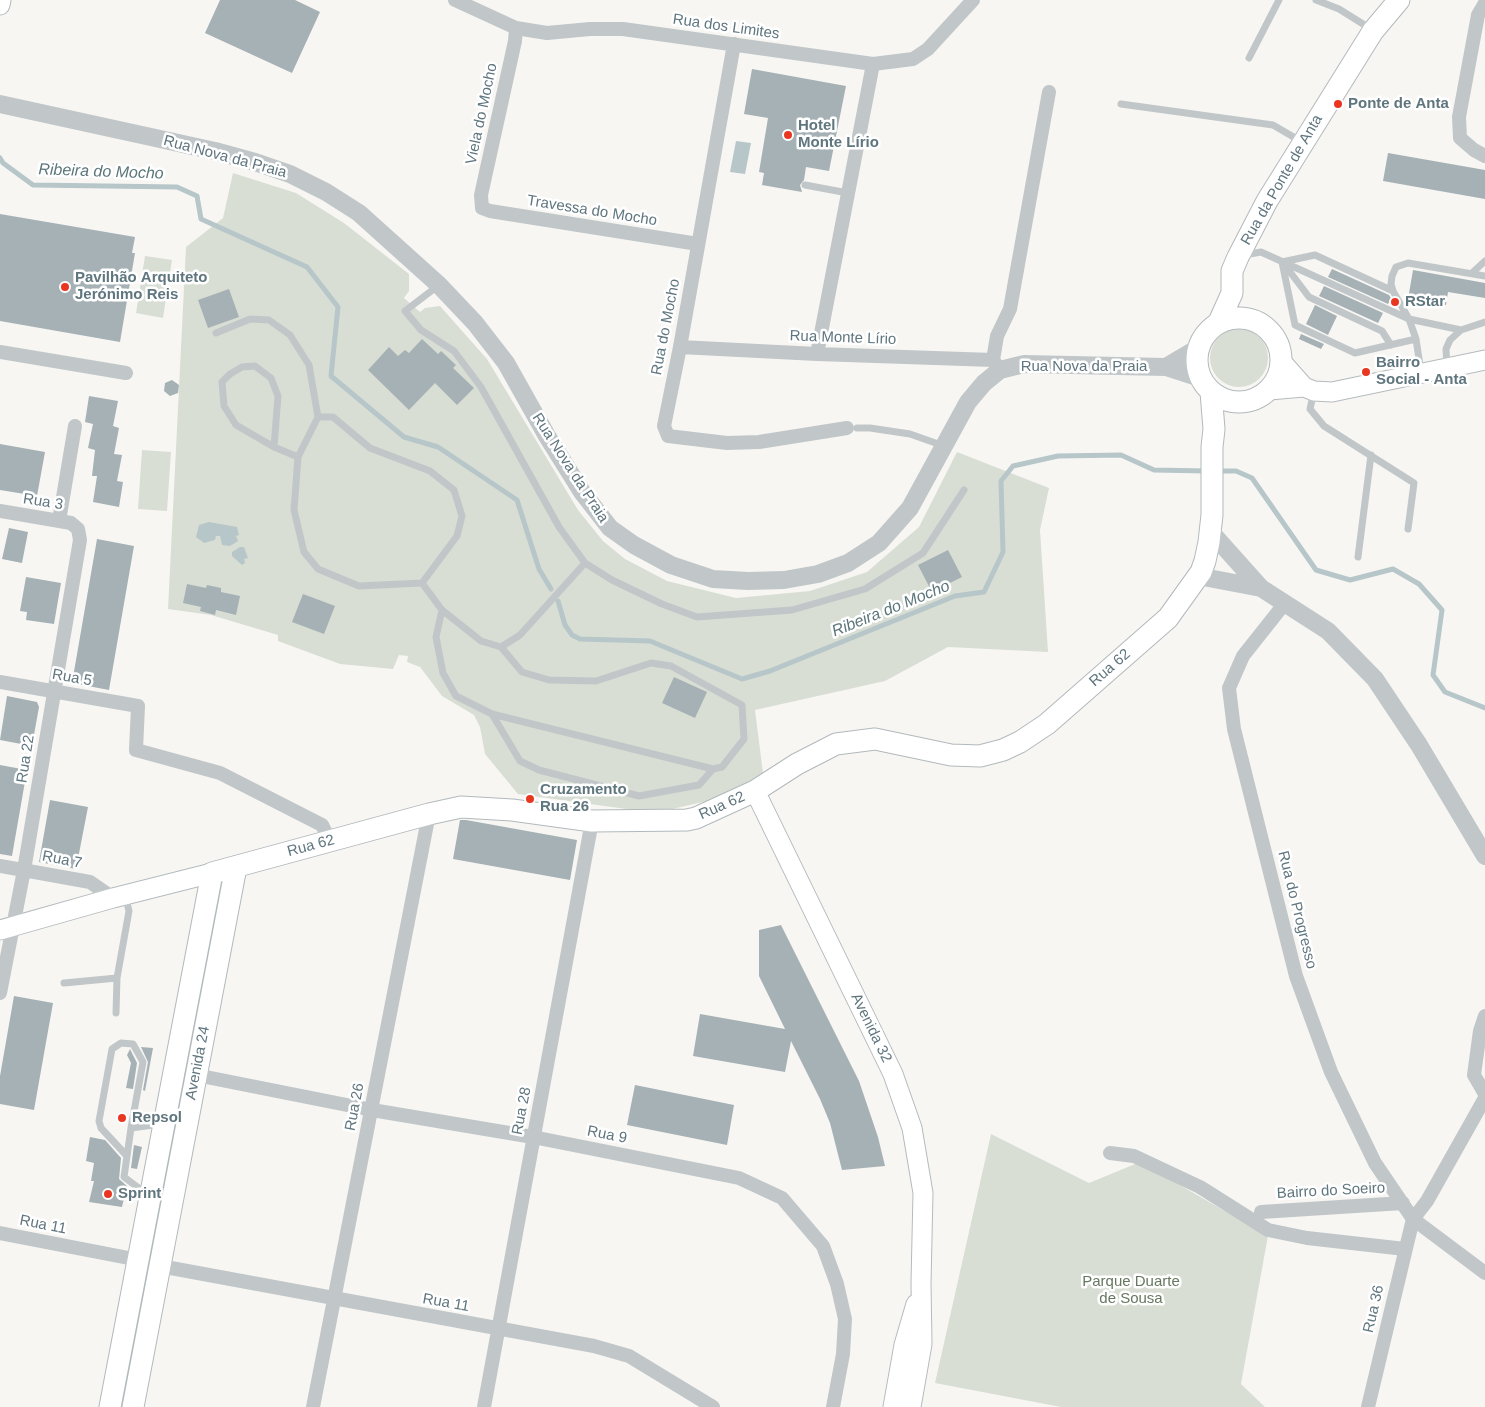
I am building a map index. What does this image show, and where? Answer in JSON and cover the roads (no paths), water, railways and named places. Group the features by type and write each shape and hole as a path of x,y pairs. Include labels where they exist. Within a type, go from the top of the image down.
{"main road":[{"path":"0,5 1,0"},
{"name":"Rua da Ponte de Anta","path":"1219,322 1232,293 1232,271 1267,201 1373,30 1399,0"},
{"path":"1232,293 1246,318"},
{"path":"1232,317 1246,318 1268,328 1276,338 1280,349 1280,372 1269,390 1259,397 1248,401 1236,402 1222,399 1206,385 1196,359 1202,337 1210,328 1232,317"},
{"path":"1269,390 1309,389 1332,392 1485,360"},
{"path":"1281,361 1309,389"},
{"name":"Rua 62","path":"7,928 119,896 236,867 428,814 461,807 512,810 592,820 686,820 710,812 755,791 797,764 836,744 875,739 951,755 980,756 1003,750 1020,742 1047,724 1168,618 1198,576 1205,561 1212,508 1212,447 1214,429 1206,385"},
{"path":"1214,429 1236,402"},
{"name":"Avenida 32","path":"755,791 893,1074 912,1128 923,1194 922,1344 911,1407"},
{"name":"Avenida 24","path":"133,1407 236,867"},
{"name":"Avenida 24","path":"110,1407 212,873"},
{"name":"Avenida 32","path":"892,1407 904,1345 921,1283"}],"street":[{"name":"Rua dos Limites","path":"455,0 516,28 547,33 590,29 623,29 873,64 913,59 928,49 973,0"},
{"path":"1485,3 1478,15 1458,117 1460,138 1474,150 1485,156"},
{"name":"Viela do Mocho","path":"482,208 481,195 515,41 516,28"},
{"name":"Rua do Mocho","path":"734,44 664,426 668,436 727,443 759,442 852,428"},
{"path":"817,354 873,64"},
{"path":"996,365 997,336 1010,309 1049,92"},
{"name":"Rua Nova da Praia","path":"0,104 215,151 255,162 290,174 326,192 359,213 439,285 475,322 506,362 546,436 582,492 610,528 634,545 671,565 713,579 748,582 784,580 818,574 848,563 879,543 910,508 968,402 984,384 996,365 1166,367 1206,385"},
{"name":"Travessa do Mocho","path":"482,208 490,211 698,244"},
{"name":"Rua Monte Lírio","path":"680,347 996,365"},
{"name":"Rua Nova da Praia","path":"1166,367 1198,348"},
{"path":"0,352 126,373"},
{"path":"59,521 76,426"},
{"name":"Rua 3","path":"0,512 71,523 78,529"},
{"name":"Rua 22","path":"0,994 7,928 24,870 80,540 78,529"},
{"path":"1210,531 1261,588 1328,631 1375,679 1419,745 1485,856"},
{"path":"1198,576 1261,588"},
{"name":"Rua do Progresso","path":"1285,603 1243,656 1229,688 1234,729 1296,976 1330,1072 1375,1163 1413,1219"},
{"name":"Rua 5","path":"0,682 138,706 136,750 220,773 322,825 330,841"},
{"name":"Rua 26","path":"313,1407 428,814"},
{"name":"Rua 28","path":"484,1407 592,820"},
{"name":"Rua 7","path":"0,866 90,882 119,896"},
{"path":"1485,1016 1480,1032 1474,1075 1485,1096 1427,1201 1413,1219 1485,1273"},
{"name":"Rua 9","path":"196,1075 372,1110 533,1137 739,1178 782,1198 823,1246 837,1284 845,1319 843,1354 833,1407"},
{"path":"1110,1153 1134,1156 1200,1187 1268,1230 1307,1238 1406,1249"},
{"name":"Bairro do Soeiro","path":"1261,1212 1403,1203"},
{"name":"Rua 36","path":"1368,1407 1413,1219"},
{"name":"Rua 11","path":"0,1233 139,1260"},
{"name":"Rua 11","path":"160,1266 594,1346 629,1356 713,1407"}],"lane":[{"path":"1249,58 1279,0"},
{"path":"1316,0 1339,8 1373,30"},
{"path":"1121,104 1273,125 1302,142"},
{"path":"805,185 848,193"},
{"path":"1238,256 1261,252 1409,319 1461,330"},
{"path":"1282,262 1315,254 1393,291"},
{"path":"1472,274 1485,261"},
{"path":"1282,262 1309,297 1382,331 1391,345"},
{"path":"1282,262 1296,325 1355,353 1416,339"},
{"path":"1421,373 1416,339 1409,319 1391,284 1396,267 1408,263 1485,276"},
{"path":"439,285 405,311 421,330 454,351 481,387 559,527 586,563 612,580 654,600 697,617 792,610 865,589 923,553 964,490"},
{"path":"216,333 250,319 269,320 290,335 309,365 318,417 298,457 294,510 304,552 318,569 359,586 422,583"},
{"path":"1447,368 1446,349 1450,340 1461,330 1485,322"},
{"path":"274,447 278,396 271,378 255,366 242,367 230,374 222,382 224,406 236,425 274,447 298,457"},
{"path":"1309,389 1310,409 1324,426 1414,483 1408,529"},
{"path":"318,417 333,417 370,448 430,471 454,490 462,516 457,536 422,583"},
{"path":"852,428 870,428 910,434 944,446"},
{"path":"1358,558 1371,456"},
{"path":"501,647 520,635 586,563"},
{"path":"422,583 442,610 481,641 501,647 522,672 548,680 596,681 651,663 671,666 742,705 744,738 722,767 713,769 492,714 456,696 443,673 436,638 442,610"},
{"path":"492,714 520,762 539,770 639,796 699,785 713,769"},
{"path":"116,1013 117,978 129,911 119,896"},
{"path":"64,983 117,978"},
{"path":"127,1156 101,1128 99,1121 112,1050 121,1044 133,1044 143,1062 130,1128 127,1156 124,1176 150,1197"},
{"path":"130,1128 164,1124"}],"waterway":[{"name":"Ribeira do Mocho","path":"0,158 3,163 33,185 177,187 197,196 201,219 307,267 338,307 331,376 404,437 438,447 517,500 539,569 551,589"},
{"name":"Ribeira do Mocho","path":"558,601 565,625 572,635 580,639 650,641 742,679 770,671 955,596 984,592 1003,552 1001,481 1013,466 1058,456 1121,455 1154,470 1207,471"},
{"name":"Ribeira do Mocho","path":"1218,471 1236,471 1252,478 1316,570 1350,580 1393,569 1419,584 1442,610 1433,675 1445,692 1485,708"}],"place":[{"name":"Ponte de Anta","path":"1338,104"},
{"name":"Hotel Monte Lírio","path":"788,135"},
{"name":"Pavilhão Arquiteto Jerónimo Reis","path":"65,287"},
{"name":"RStar","path":"1395,302"},
{"name":"Bairro Social - Anta","path":"1366,372"},
{"name":"Cruzamento Rua 26","path":"530,799"},
{"name":"Repsol","path":"122,1118"},
{"name":"Sprint","path":"108,1194"}],"park label":[{"name":"Parque Duarte de Sousa","path":"1131,1290"}]}
